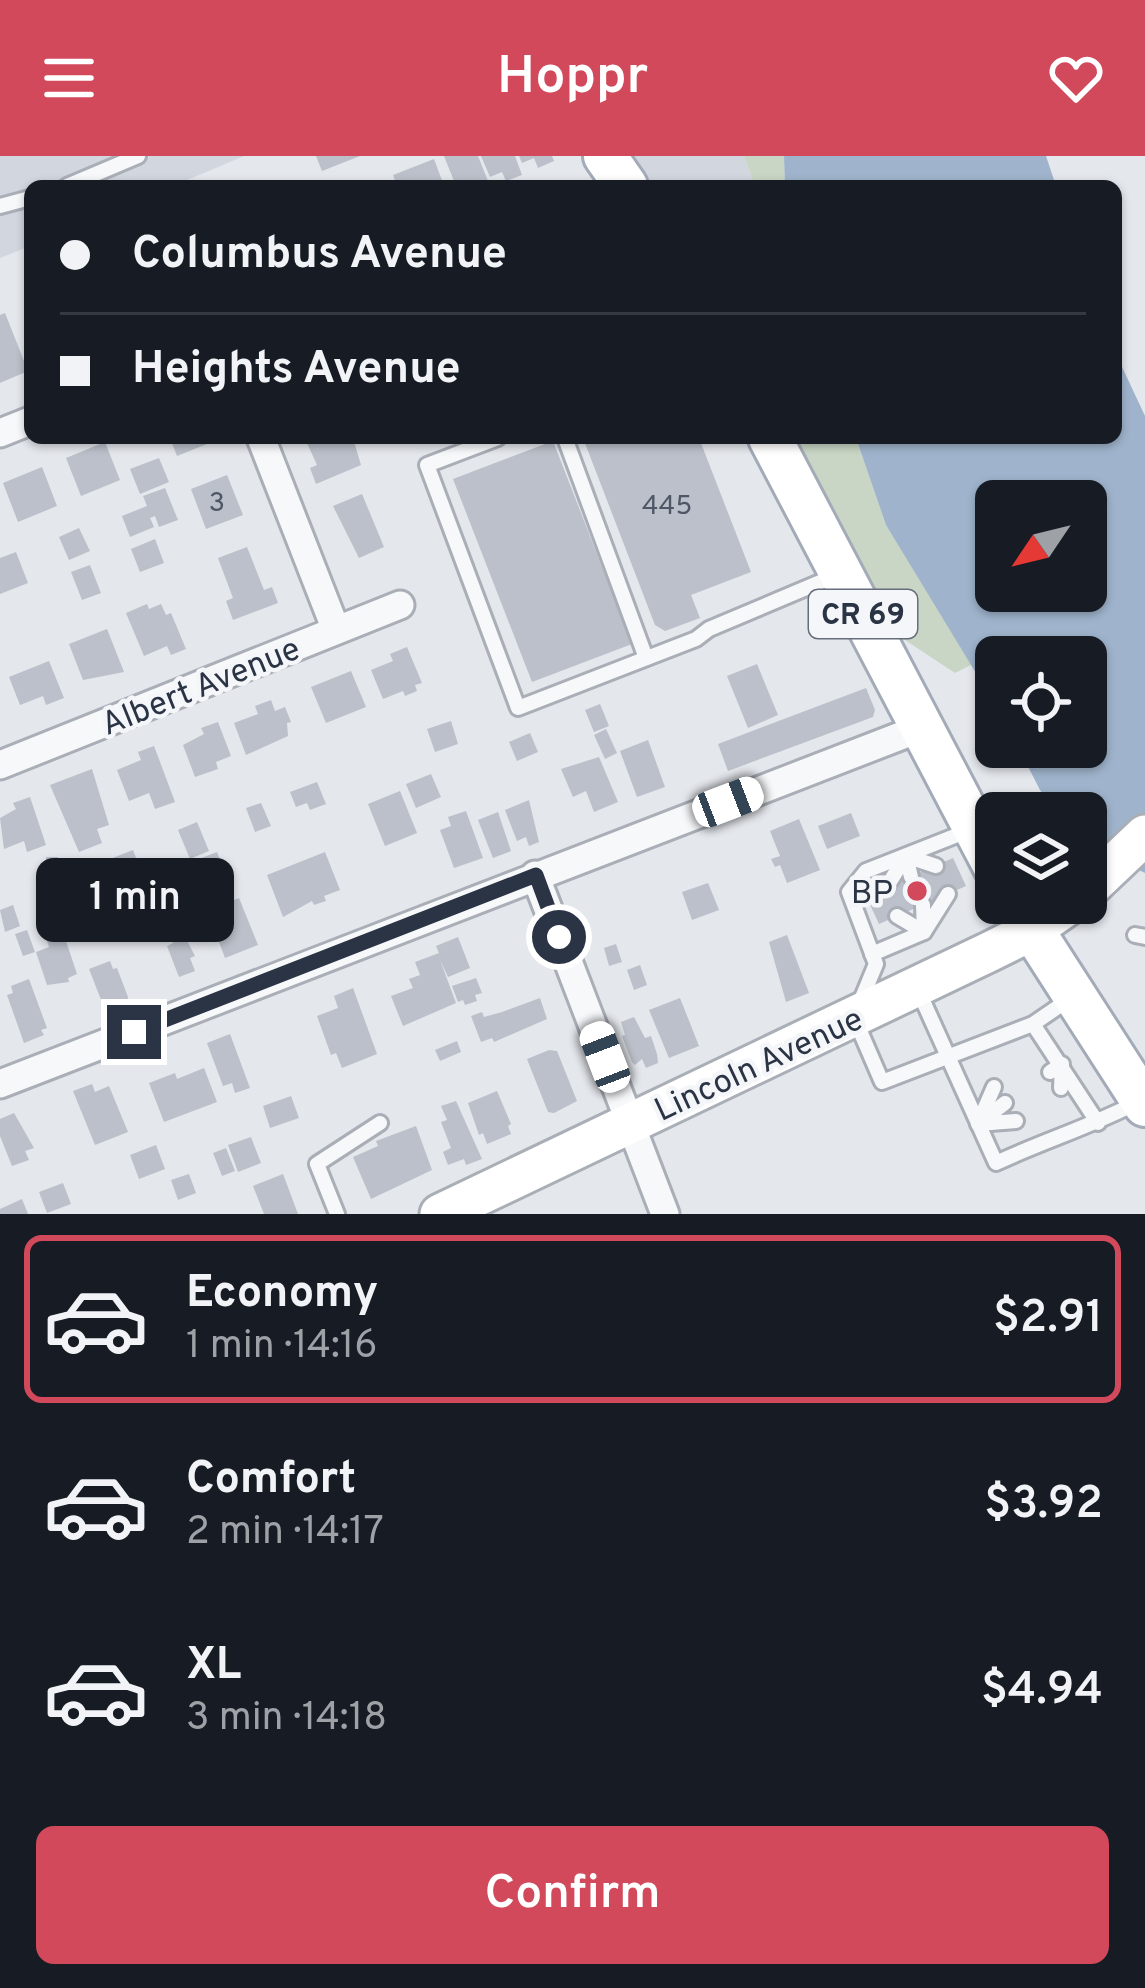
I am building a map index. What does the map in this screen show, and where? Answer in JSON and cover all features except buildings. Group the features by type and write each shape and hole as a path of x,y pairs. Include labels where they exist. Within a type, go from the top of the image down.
{"main road":[{"name":"CR 69","path":"773,444 974,828"},
{"name":"Lincoln Avenue","path":"1107,870 1145,835"},
{"name":"Lincoln Avenue","path":"440,1214 916,987 1012,924"},
{"path":"1027,924 1072,998 1125,1062 1143,1102"}],"street":[{"path":"264,444 336,630"},
{"name":"Albert Avenue","path":"0,765 400,605"},
{"path":"0,1084 922,728"},
{"path":"536,875 665,1214"}],"lane":[{"path":"81,180 138,156"},
{"path":"482,444 427,465 518,708 842,573"},
{"path":"567,444 646,658"},
{"path":"974,828 866,871 849,892 872,954 874,975 854,1017 882,1082 1033,1024 1072,998"},
{"path":"906,856 936,866"},
{"path":"906,856 911,877"},
{"path":"886,888 906,856"},
{"path":"872,954 924,932 948,894"},
{"path":"923,905 924,932"},
{"path":"897,916 924,932"},
{"path":"916,987 996,1163 1143,1102"},
{"path":"1033,1024 1056,1068 1098,1123"},
{"path":"1039,1058 1056,1068 1060,1088"},
{"path":"978,1124 994,1087"},
{"path":"978,1124 1005,1103"},
{"path":"978,1124 1016,1120"},
{"path":"337,1214 317,1164 380,1123"}],"shaded area":[{"path":"0,156 244,156 187,180 24,180 24,248 0,258"},
{"path":"605,156 744,156 753,180 622,180"}],"green space":[{"path":"744,156 784,156 785,180 753,180"},
{"path":"773,444 858,444 886,525 973,664 955,673 861,611"}],"water":[{"path":"784,156 1046,156 1054,180 785,180"},
{"path":"1122,367 1145,416 1145,873 1107,854 1107,792 1042,792 1029,768 1107,768 1107,636 975,636 975,671 886,525 858,444 1122,444"}],"place":[{"name":"BP","path":"917,891"}],"route":[{"path":"134,1032 536,875 559,937"}]}
